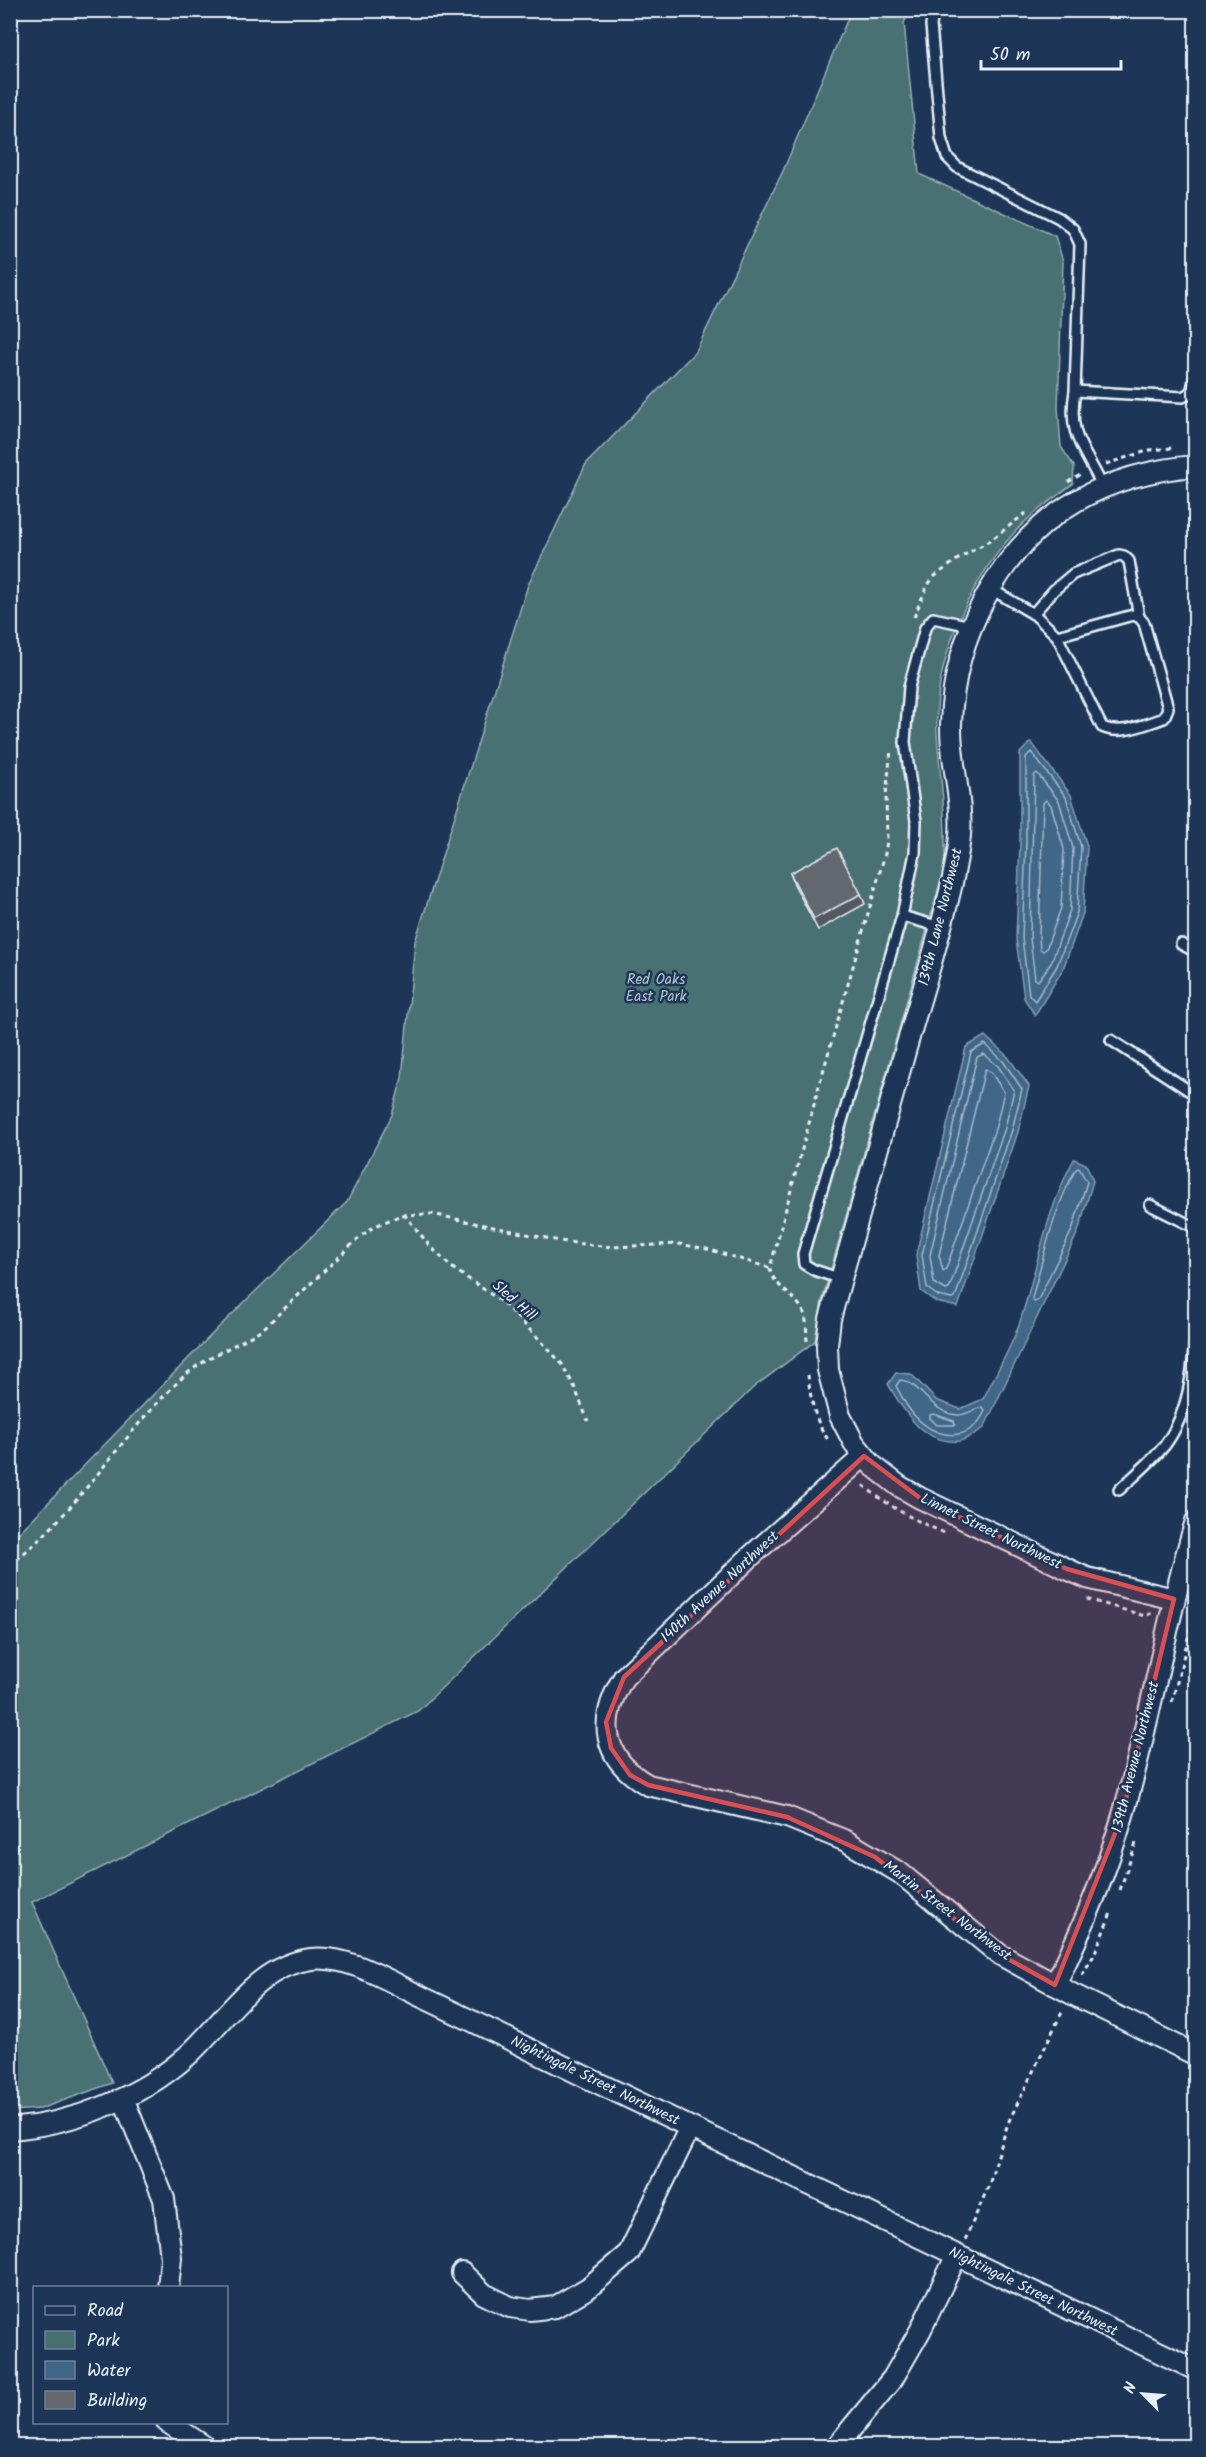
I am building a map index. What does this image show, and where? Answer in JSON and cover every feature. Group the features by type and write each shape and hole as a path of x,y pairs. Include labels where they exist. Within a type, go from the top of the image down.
{"street":[{"name":"139th Lane Northwest","path":"840,1416 828,1370 827,1345 830,1319 951,884 960,833 951,752 952,699 971,626 991,589 1020,549 1037,532 1076,502 1103,488 1149,472 1196,466"},
{"name":"Linnet Street Northwest","path":"840,1416 864,1456 885,1476 909,1492 1087,1578 1174,1599"},
{"name":"140th Avenue Northwest","path":"608,1736 606,1722 614,1694 624,1677 751,1556 864,1456"},
{"name":"139th Avenue Northwest","path":"1055,1984 1093,1900 1122,1816 1174,1599 1196,1521"},
{"name":"Martin Street Northwest","path":"608,1736 611,1748 630,1775 648,1785 787,1817 819,1829 875,1857 927,1894 999,1954 1196,2055"},
{"name":"Nightingale Street Northwest","path":"10,2129 34,2127 72,2118 123,2098 184,2059 260,1981 273,1972 312,1959 341,1961 364,1970 1196,2370"},
{"path":"123,2098 164,2199 171,2258 168,2286"},
{"path":"462,2273 484,2294 510,2307 530,2310 555,2307 588,2288 629,2253 690,2127"},
{"path":"837,2446 893,2378 920,2331 957,2255"},
{"path":"170,2424 204,2446"}],"lane":[{"path":"934,10 931,25 941,138 947,157 957,167 1059,218 1073,229 1080,244 1075,391 1072,412 1075,432 1103,488"},
{"path":"1075,391 1183,397 1191,392 1196,374"},
{"path":"991,589 1033,614 1057,636 1102,727 1112,732 1164,718 1168,708 1144,623 1139,617 1129,561 1124,556 1119,555 1072,574 1033,614"},
{"path":"1057,636 1133,615 1139,617"},
{"path":"841,1278 814,1270 804,1264 803,1254 902,916 915,853 915,831 905,742 909,687 925,628 933,618 971,626"},
{"path":"902,916 940,927"},
{"path":"1181,944 1196,952"},
{"path":"1111,1040 1196,1095"},
{"path":"1150,1205 1196,1228"},
{"path":"1119,1490 1164,1446 1191,1401 1196,1320"}],"path":[{"path":"1062,486 1079,476"},
{"path":"913,621 927,586 934,576 961,556 991,540 1028,511"},
{"path":"869,909 887,840 886,795 891,747"},
{"path":"10,1565 48,1531 142,1419 182,1378 207,1359 251,1337 266,1326 361,1236 375,1226 404,1214 432,1214 560,1241 591,1245 679,1244 707,1249 770,1268"},
{"name":"Sled Hill","path":"404,1214 429,1245 451,1267 501,1302 562,1364 588,1421"},
{"path":"957,2255 983,2201 1008,2123 1063,2010"}],"highlighted area":[{"path":"864,1456 920,1498 1067,1569 1174,1599 1122,1816 1055,1985 999,1954 875,1857 787,1817 648,1785 630,1775 611,1748 606,1722 624,1677"}],"green space":[{"name":"Red Oaks East Park","path":"851,11 910,11 904,23 919,174 1055,236 1063,261 1058,408 1061,447 1074,466 1073,484 1021,526 997,553 968,600 947,652 937,706 944,818 944,869 822,1301 815,1341 754,1387 418,1711 32,1902 112,2083 40,2109 11,2111 10,1542 217,1329 347,1202 392,1115 402,1078 415,942 528,585 586,464 696,351 783,171"}],"water":[{"path":"1031,742 1071,795 1087,846 1083,913 1063,969 1035,1015 1024,998 1016,939 1020,844 1020,753"},
{"path":"985,1036 1008,1057 1029,1086 1018,1132 958,1307 936,1302 921,1291 916,1255 966,1047"},
{"path":"1074,1159 1086,1164 1093,1181 1078,1232 984,1428 960,1441 946,1441 925,1432 908,1415 888,1384 896,1373 911,1374 936,1400 960,1409 983,1399 1019,1325 1049,1220"}],"building":[{"path":"837,848 861,894 814,919 790,873"}]}
